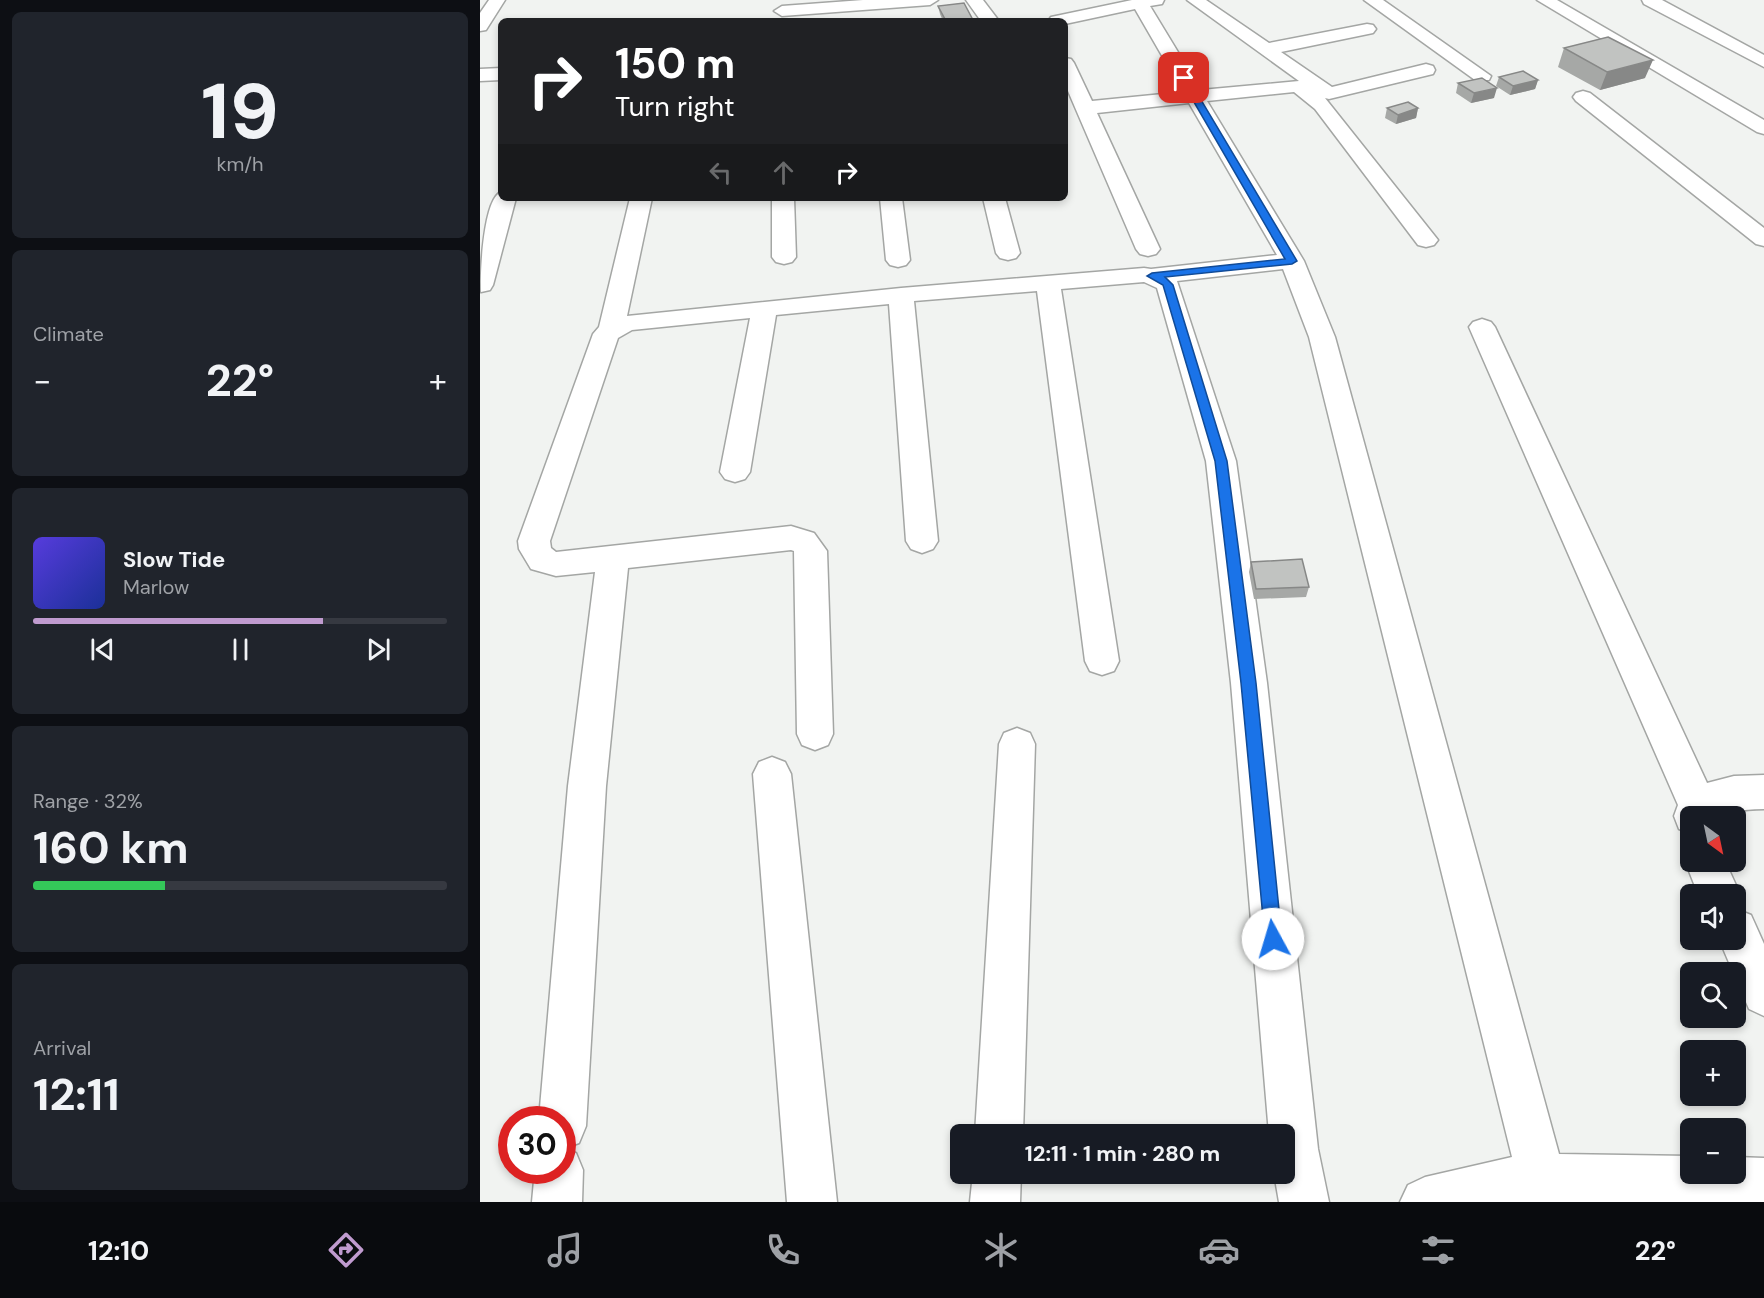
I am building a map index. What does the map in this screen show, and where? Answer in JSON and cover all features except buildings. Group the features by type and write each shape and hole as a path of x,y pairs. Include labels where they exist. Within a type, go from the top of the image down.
{"street":[{"path":"480,26 497,0"},
{"path":"782,11 930,0"},
{"path":"974,0 988,18"},
{"path":"1196,0 1329,93 1425,70"},
{"path":"1372,0 1482,76"},
{"path":"1545,0 1764,128"},
{"path":"1650,0 1764,62"},
{"path":"1068,19 1148,2 1195,96 1292,261 1322,337 1541,1178"},
{"path":"1267,49 1367,29"},
{"path":"1068,70 1150,262 1168,285 1221,461 1249,683 1294,1149 1304,1202"},
{"path":"480,75 498,74"},
{"path":"1085,108 1298,86 1322,105 1426,240"},
{"path":"1583,97 1764,239"},
{"path":"480,287 504,201"},
{"path":"611,329 639,201"},
{"path":"783,201 784,257"},
{"path":"891,201 898,260"},
{"path":"995,201 1008,253"},
{"path":"816,734 812,562 808,545 800,539 791,538 547,564 542,561 535,549 534,541 606,334 611,329 632,322 1048,283 1150,262 1292,261"},
{"path":"1048,283 1102,661"},
{"path":"901,295 922,541"},
{"path":"735,472 764,309"},
{"path":"1482,327 1693,806"},
{"path":"563,1106 587,786 613,557"},
{"path":"999,1124 1017,744"},
{"path":"772,774 812,1202"},
{"path":"1703,806 1711,799 1729,792 1764,792"},
{"path":"1745,950 1764,994"},
{"path":"1425,1202 1511,1182 1541,1178 1764,1182"},
{"path":"557,1202 558,1184"},
{"path":"995,1202 996,1184"}],"route":[{"path":"1184,78 1292,261 1152,276 1164,280 1168,285 1221,461 1249,683 1273,939"}]}
